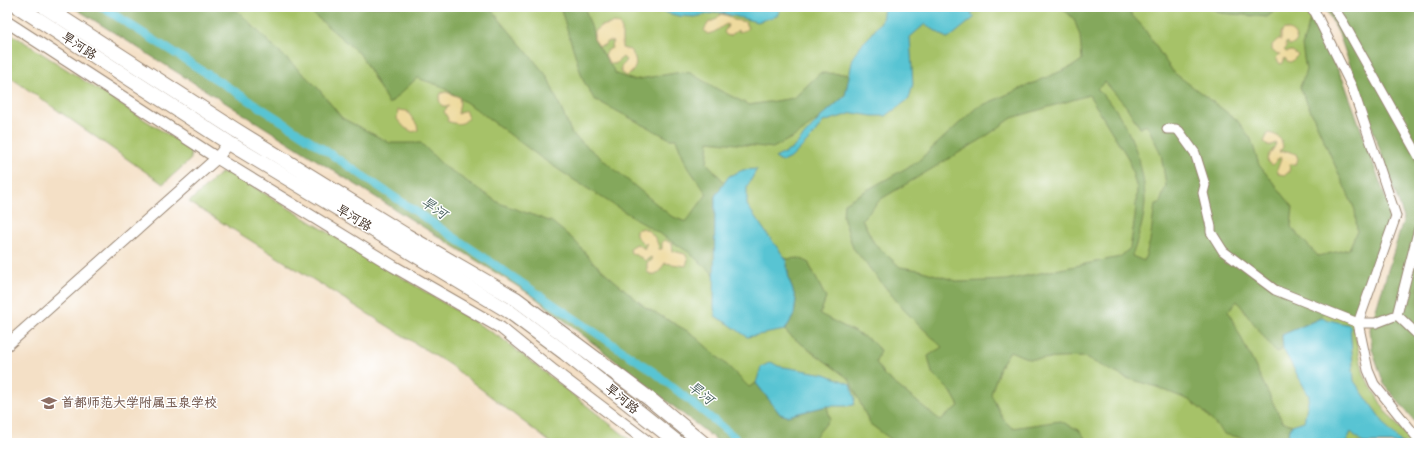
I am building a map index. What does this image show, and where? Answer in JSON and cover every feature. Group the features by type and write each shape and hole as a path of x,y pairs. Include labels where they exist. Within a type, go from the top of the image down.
{"main road":[{"name":"旱河路","path":"19,7 229,142 510,312 565,353 678,443"},
{"name":"旱河路","path":"45,7 234,129 407,236 516,299 651,400 703,443"}],"street":[{"path":"1310,7 1315,12 1352,87 1396,216 1358,323 1368,370 1374,384 1419,440"},
{"path":"1333,7 1343,22 1419,158"},
{"name":"旱河路","path":"7,22 216,158 394,266 501,328 554,371 649,443"},
{"path":"1167,129 1179,130 1195,153 1205,185 1204,192 1211,232 1223,251 1275,290 1358,323 1376,323 1397,315"},
{"path":"7,345 216,158 229,142"},
{"path":"1397,315 1419,228"},
{"path":"1397,315 1419,336"}],"green space":[{"path":"73,7 227,7 239,12 317,87 342,118 390,143 421,143 444,166 499,203 552,222 574,240 593,262 645,307 691,333 749,387 756,383 780,414 787,416 827,406 830,419 810,443 720,443 533,296"},
{"path":"136,7 1303,7 1311,17 1344,82 1388,223 1353,326 1364,375 1386,412 1413,443 753,443"},
{"path":"305,7 489,7 547,76 572,134 671,216 686,222 707,194 687,166 676,139 670,139 594,99 583,80 559,7 585,7 594,39 616,74 633,80 682,72 690,73 749,105 794,98 820,73 850,74 845,96 797,135 773,148 709,141 707,163 725,183 715,196 715,275 687,251 574,180 540,157 476,109 441,86 417,78 389,104 360,54"},
{"path":"1061,7 1120,7 1129,12 1143,27 1173,72 1237,120 1251,139 1259,165 1293,207 1291,227 1318,256 1349,249 1357,231 1355,210 1300,87 1306,70 1302,46 1311,17 1344,82 1390,210 1388,223 1355,319 1325,307 1321,318 1282,335 1283,349 1276,353 1237,301 1228,311 1282,421 1292,425 1287,438 1287,443 1254,443 1246,439 1224,434 1202,410 1189,400 1154,386 1126,378 1084,357 1029,359 1010,351 1000,367 991,394 1003,419 1012,428 1060,421 1079,430 1088,442 896,443 870,424 849,379 788,334 785,330 794,315 796,300 789,279 786,259 799,258 808,262 826,298 820,314 870,340 880,350 876,362 884,375 940,420 959,406 951,392 932,373 928,356 942,347 904,310 853,248 843,216 844,203 917,162 976,108 1073,66 1082,60 1080,36 1074,19","holes":["1105,82 1126,106 1140,128 1147,125 1161,154 1166,185 1160,203 1155,204 1150,241 1144,261 1132,256 1140,230 1145,202 1143,177 1137,153 1127,129 1114,107 1097,89","1089,95 1128,158 1137,189 1135,217 1130,248 1120,257 1006,280 960,282 919,270 900,267 874,243 862,219 881,199 982,139 1012,118"]},
{"path":"1208,7 1280,7 1267,17 1221,13"},
{"path":"1322,7 1419,7 1419,427 1384,384 1372,349 1370,329 1404,218 1339,34 1328,13"},
{"path":"7,31 190,149 191,159 163,184 7,75"},
{"path":"221,173 231,173 501,338 634,443 551,443 450,365 189,202"}],"sand":[{"path":"721,14 734,20 746,22 748,27 746,30 739,32 738,30 730,36 726,35 724,32 728,26 727,24 714,32 707,34 704,30 709,22 715,20"},
{"path":"614,23 619,24 622,29 622,48 630,50 636,64 631,73 627,76 621,73 621,67 626,60 623,57 615,64 609,63 605,55 608,50 612,48 611,45 613,42 609,41 604,45 599,46 594,39 594,33 600,26"},
{"path":"1284,29 1293,32 1297,40 1290,46 1287,42 1285,44 1287,47 1284,50 1286,52 1292,51 1298,55 1291,62 1287,61 1285,58 1283,63 1280,64 1276,58 1280,54 1275,53 1272,50 1272,45 1277,40 1281,40 1281,33"},
{"path":"446,92 459,97 460,102 458,114 465,110 468,118 466,121 456,123 447,121 448,119 444,111 449,106 442,106 439,100 441,93"},
{"path":"398,110 407,111 417,125 418,130 413,132 405,128 397,119"},
{"path":"1268,133 1277,136 1280,139 1283,147 1279,152 1287,151 1296,154 1298,159 1296,164 1290,164 1289,172 1285,175 1279,174 1277,170 1281,159 1280,157 1273,165 1267,161 1276,143 1268,146 1264,142"},
{"path":"643,228 654,236 659,249 662,249 662,242 665,240 672,244 673,251 685,254 688,259 686,266 665,263 659,272 653,275 647,272 647,263 652,260 651,257 645,261 631,253 630,248 637,244 645,249 647,244 644,244 636,236 636,230"}],"water":[{"path":"639,7 781,7 777,16 757,22 718,12 695,17 679,16 659,11 646,14"},
{"path":"884,7 978,7 971,14 975,17 948,39 925,24 910,37 913,84 909,99 886,116 872,116 853,113 823,122 812,137 792,157 782,162 775,158 792,149 821,117 845,96 853,57 882,20"},
{"path":"757,169 747,187 747,205 786,259 789,279 796,300 794,315 785,330 747,337 716,317 714,308 715,196 729,176 743,170"},
{"path":"1321,318 1350,325 1354,381 1389,430 1402,443 1363,443 1351,432 1346,443 1287,443 1287,438 1292,425 1304,421 1309,396 1283,349 1282,335"},
{"path":"771,362 778,366 825,374 850,384 855,398 854,405 827,406 787,416 780,414 756,383 761,367"}],"waterway":[{"name":"旱河","path":"102,7 283,122 654,372 742,443"}],"place":[{"name":"首都师范大学附属玉泉学校","path":"49,403"}]}
